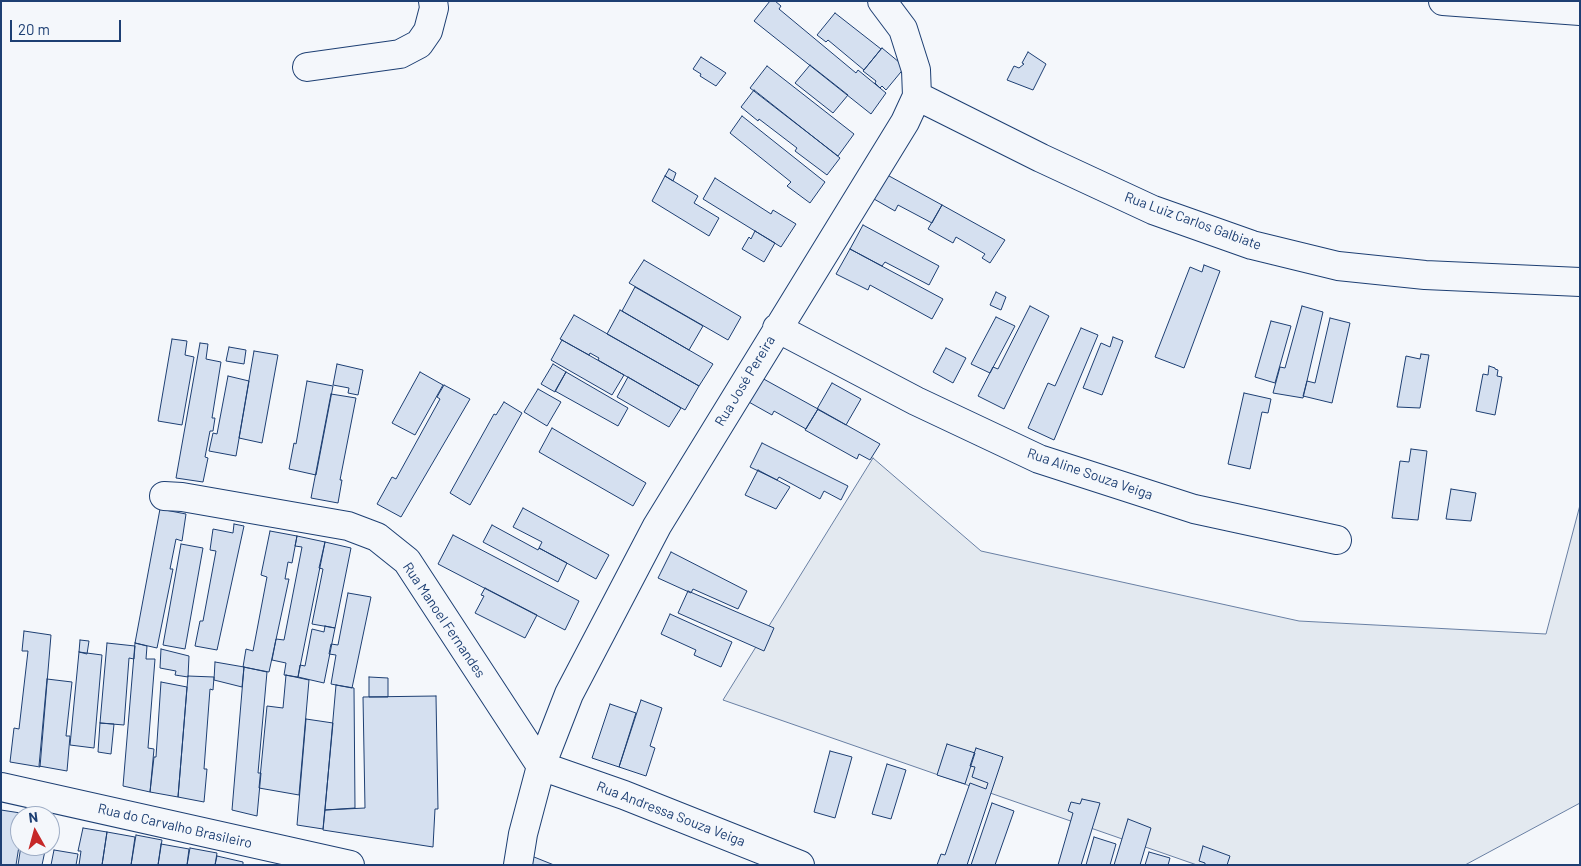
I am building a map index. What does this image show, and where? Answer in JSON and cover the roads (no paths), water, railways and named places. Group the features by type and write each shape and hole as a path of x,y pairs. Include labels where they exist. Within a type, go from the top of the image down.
{"street":[{"path":"307,67 400,54 419,44 428,31 434,8 433,1"},
{"name":"Rua José Pereira","path":"518,865 523,834 541,766 569,694 657,526 904,122 917,96 916,70 903,29 882,1"},
{"path":"1443,1 1580,11"},
{"name":"Rua Luiz Carlos Galbiate","path":"917,96 1041,158 1153,210 1252,245 1338,266 1425,275 1580,282"},
{"name":"Rua Aline Souza Veiga","path":"777,328 916,401 1039,459 1194,509 1337,540"},
{"name":"Rua Manoel Fernandes","path":"164,496 182,497 348,526 377,537 407,561 541,766"},
{"name":"Rua Andressa Souza Veiga","path":"541,766 624,795 800,865"},
{"name":"Rua do Carvalho Brasileiro","path":"1,787 350,865"}]}
